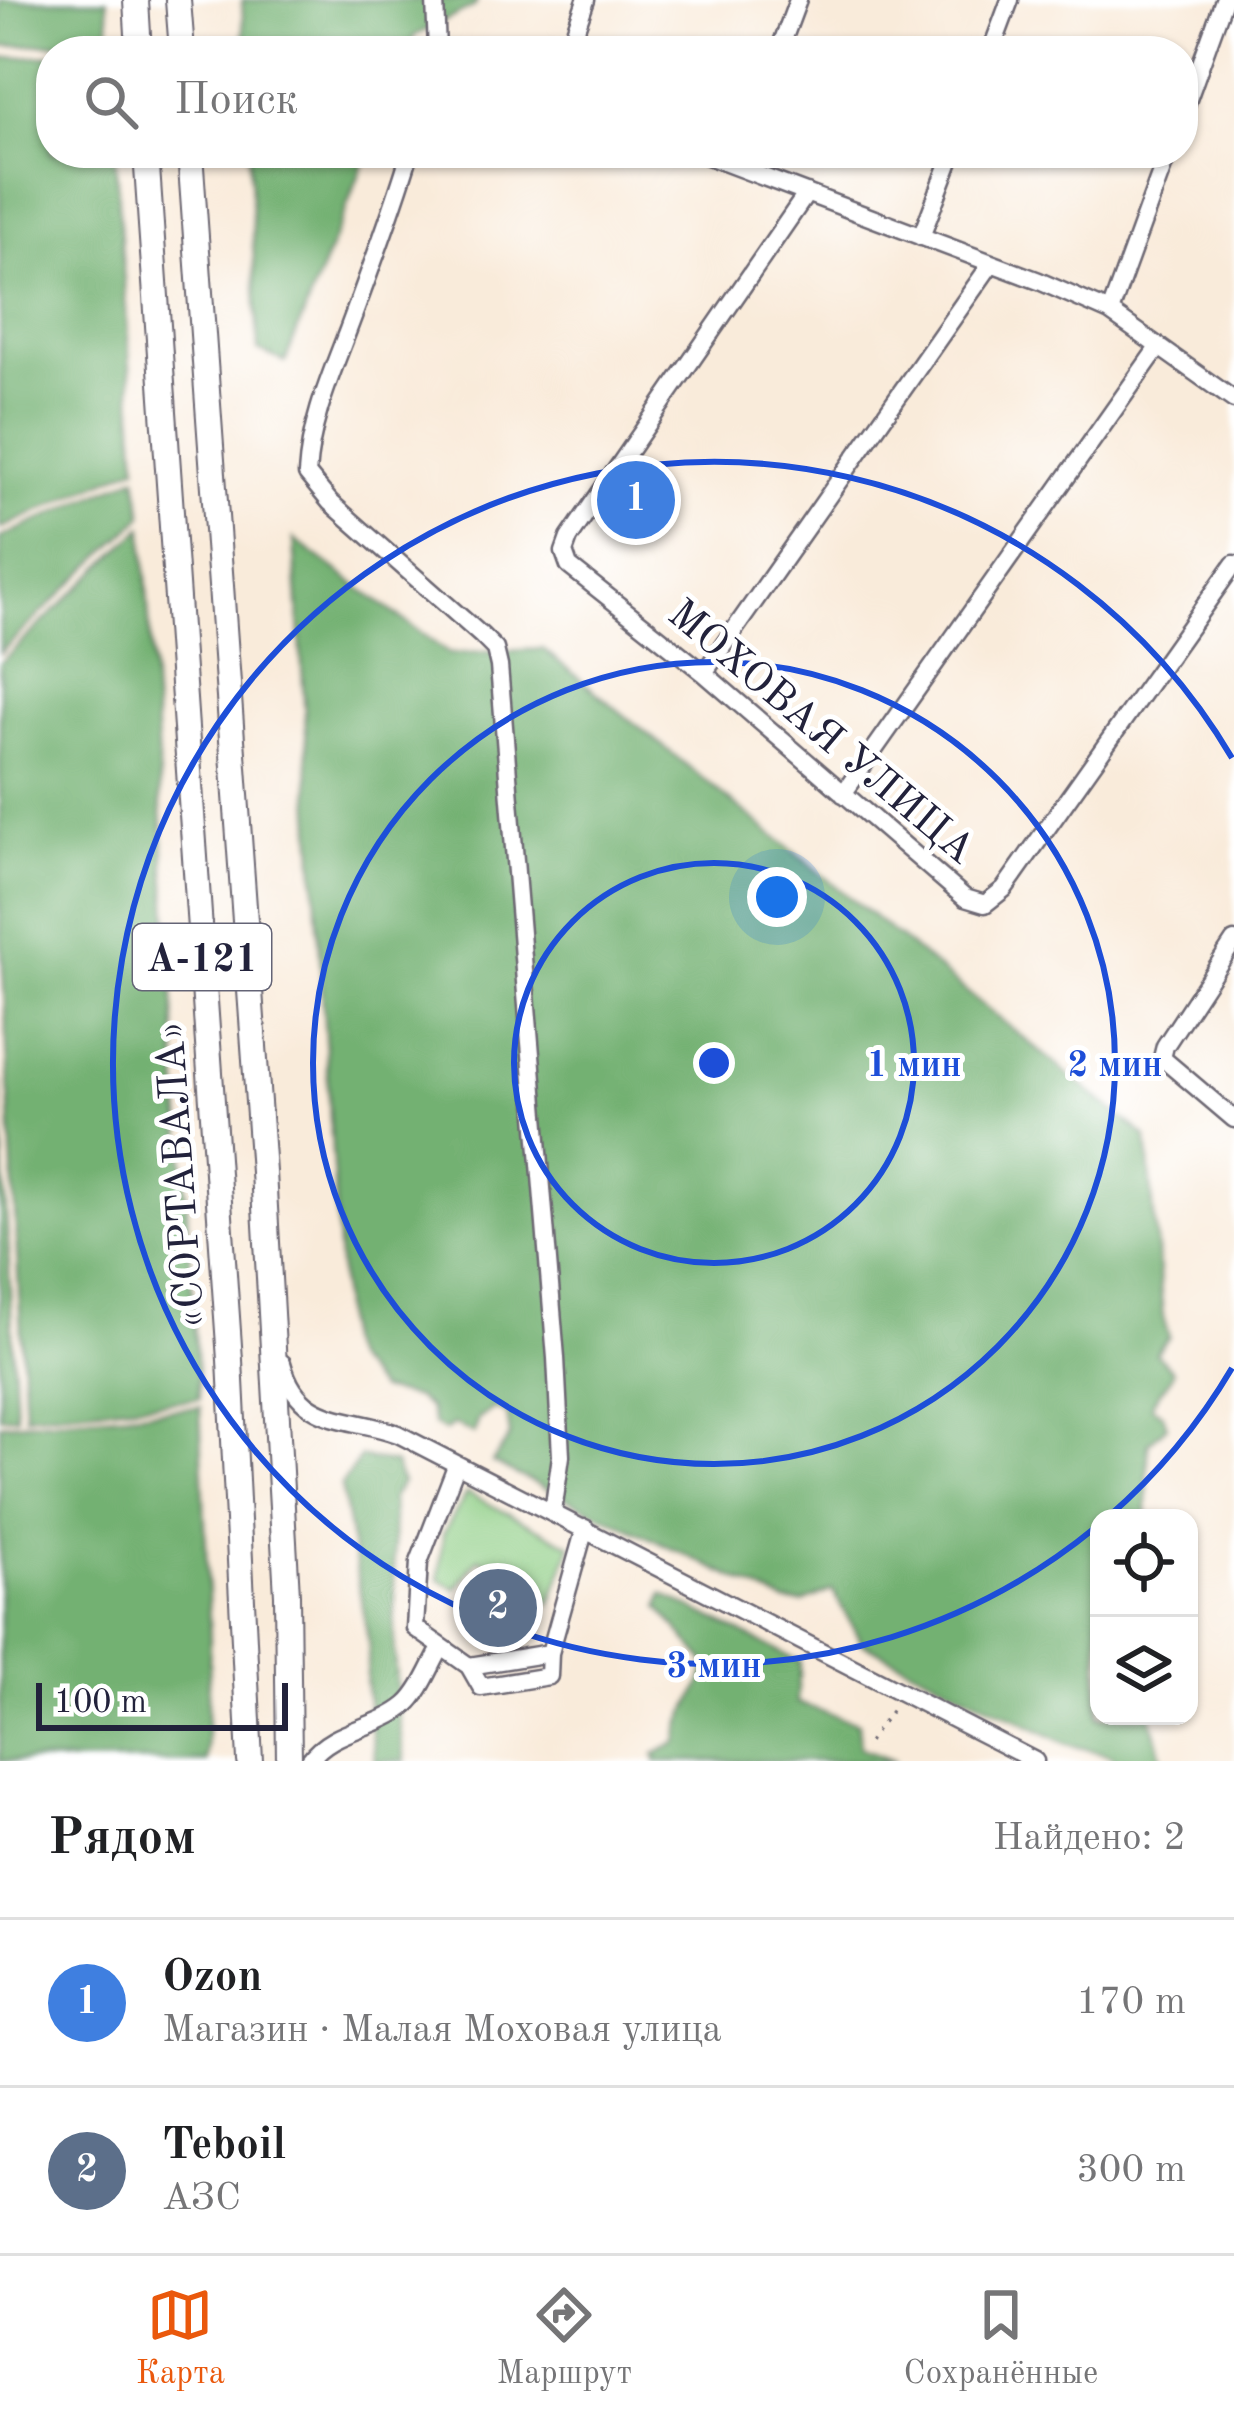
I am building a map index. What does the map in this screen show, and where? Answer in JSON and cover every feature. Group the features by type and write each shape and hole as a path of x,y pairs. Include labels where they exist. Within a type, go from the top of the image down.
{"highway":[{"path":"136,0 139,36"},
{"path":"178,0 181,36"},
{"name":"«СОРТАВАЛА»","path":"147,168 230,1360 250,1761"},
{"name":"«СОРТАВАЛА»","path":"191,168 271,1322 287,1595 289,1761"}],"street":[{"path":"435,0 436,36"},
{"path":"573,36 586,0"},
{"path":"784,36 798,0"},
{"path":"997,36 1010,0"},
{"path":"1198,72 1224,0"},
{"path":"406,168 320,404 308,444 307,474 330,502 482,636 494,649 499,666 556,1358 562,1456 553,1512"},
{"path":"756,168 807,193 1110,312 1233,396"},
{"path":"921,237 947,168"},
{"path":"1110,312 1163,168"},
{"name":"МОХОВАЯ УЛИЦА","path":"807,193 568,538 564,552 569,566 704,673 965,898 985,904 1004,890 1234,564"},
{"path":"704,673 991,264"},
{"path":"843,794 1159,346"},
{"path":"1234,941 1162,1058 1234,1120"},
{"path":"271,1322 286,1379 298,1398 317,1414 398,1434 1035,1761"},
{"path":"456,1466 419,1562 415,1628 469,1666 550,1653 585,1528"},
{"path":"310,1761 331,1738 408,1703 440,1648"}],"path":[{"path":"868,1742 895,1706 898,1690"}],"green space":[{"path":"0,0 107,0 110,36 36,36 36,45 0,47"},
{"path":"242,0 477,0 475,6 414,36 243,36"},
{"path":"36,56 36,168 116,168 137,466 0,529 0,58"},
{"path":"250,168 362,168 285,362 258,350"},
{"path":"137,476 143,516 0,653 0,538"},
{"path":"143,527 199,1399 25,1415 0,909 0,663"},
{"path":"294,539 449,654 543,649 1147,1138 1163,1317 1169,1337 1156,1353 1173,1371 1151,1406 1163,1414 1167,1426 1148,1444 1147,1509 1090,1509 1090,1725 1153,1725 1163,1761 1117,1761 1067,1744 862,1643 832,1590 803,1603 785,1602 492,1463 510,1436 507,1414 494,1408 479,1419 474,1434 454,1424 445,1431 434,1425 429,1408 417,1398 379,1390 352,1360 344,1342"},
{"path":"0,1080 16,1416 0,1417"},
{"path":"200,1407 210,1643 206,1761 0,1761 0,1424"},
{"path":"361,1457 395,1464 401,1483 392,1498 395,1663 405,1761 375,1761 366,1683 369,1645 341,1485"},
{"path":"467,1493 571,1545 551,1604 479,1558 456,1589 439,1579 443,1534"},
{"path":"663,1594 800,1662 797,1703 858,1723 860,1747 896,1761 656,1761 655,1754 678,1742 706,1663 659,1607"}],"place":[{"name":"Ozon","path":"636,500"},
{"name":"Teboil","path":"498,1608"}]}
